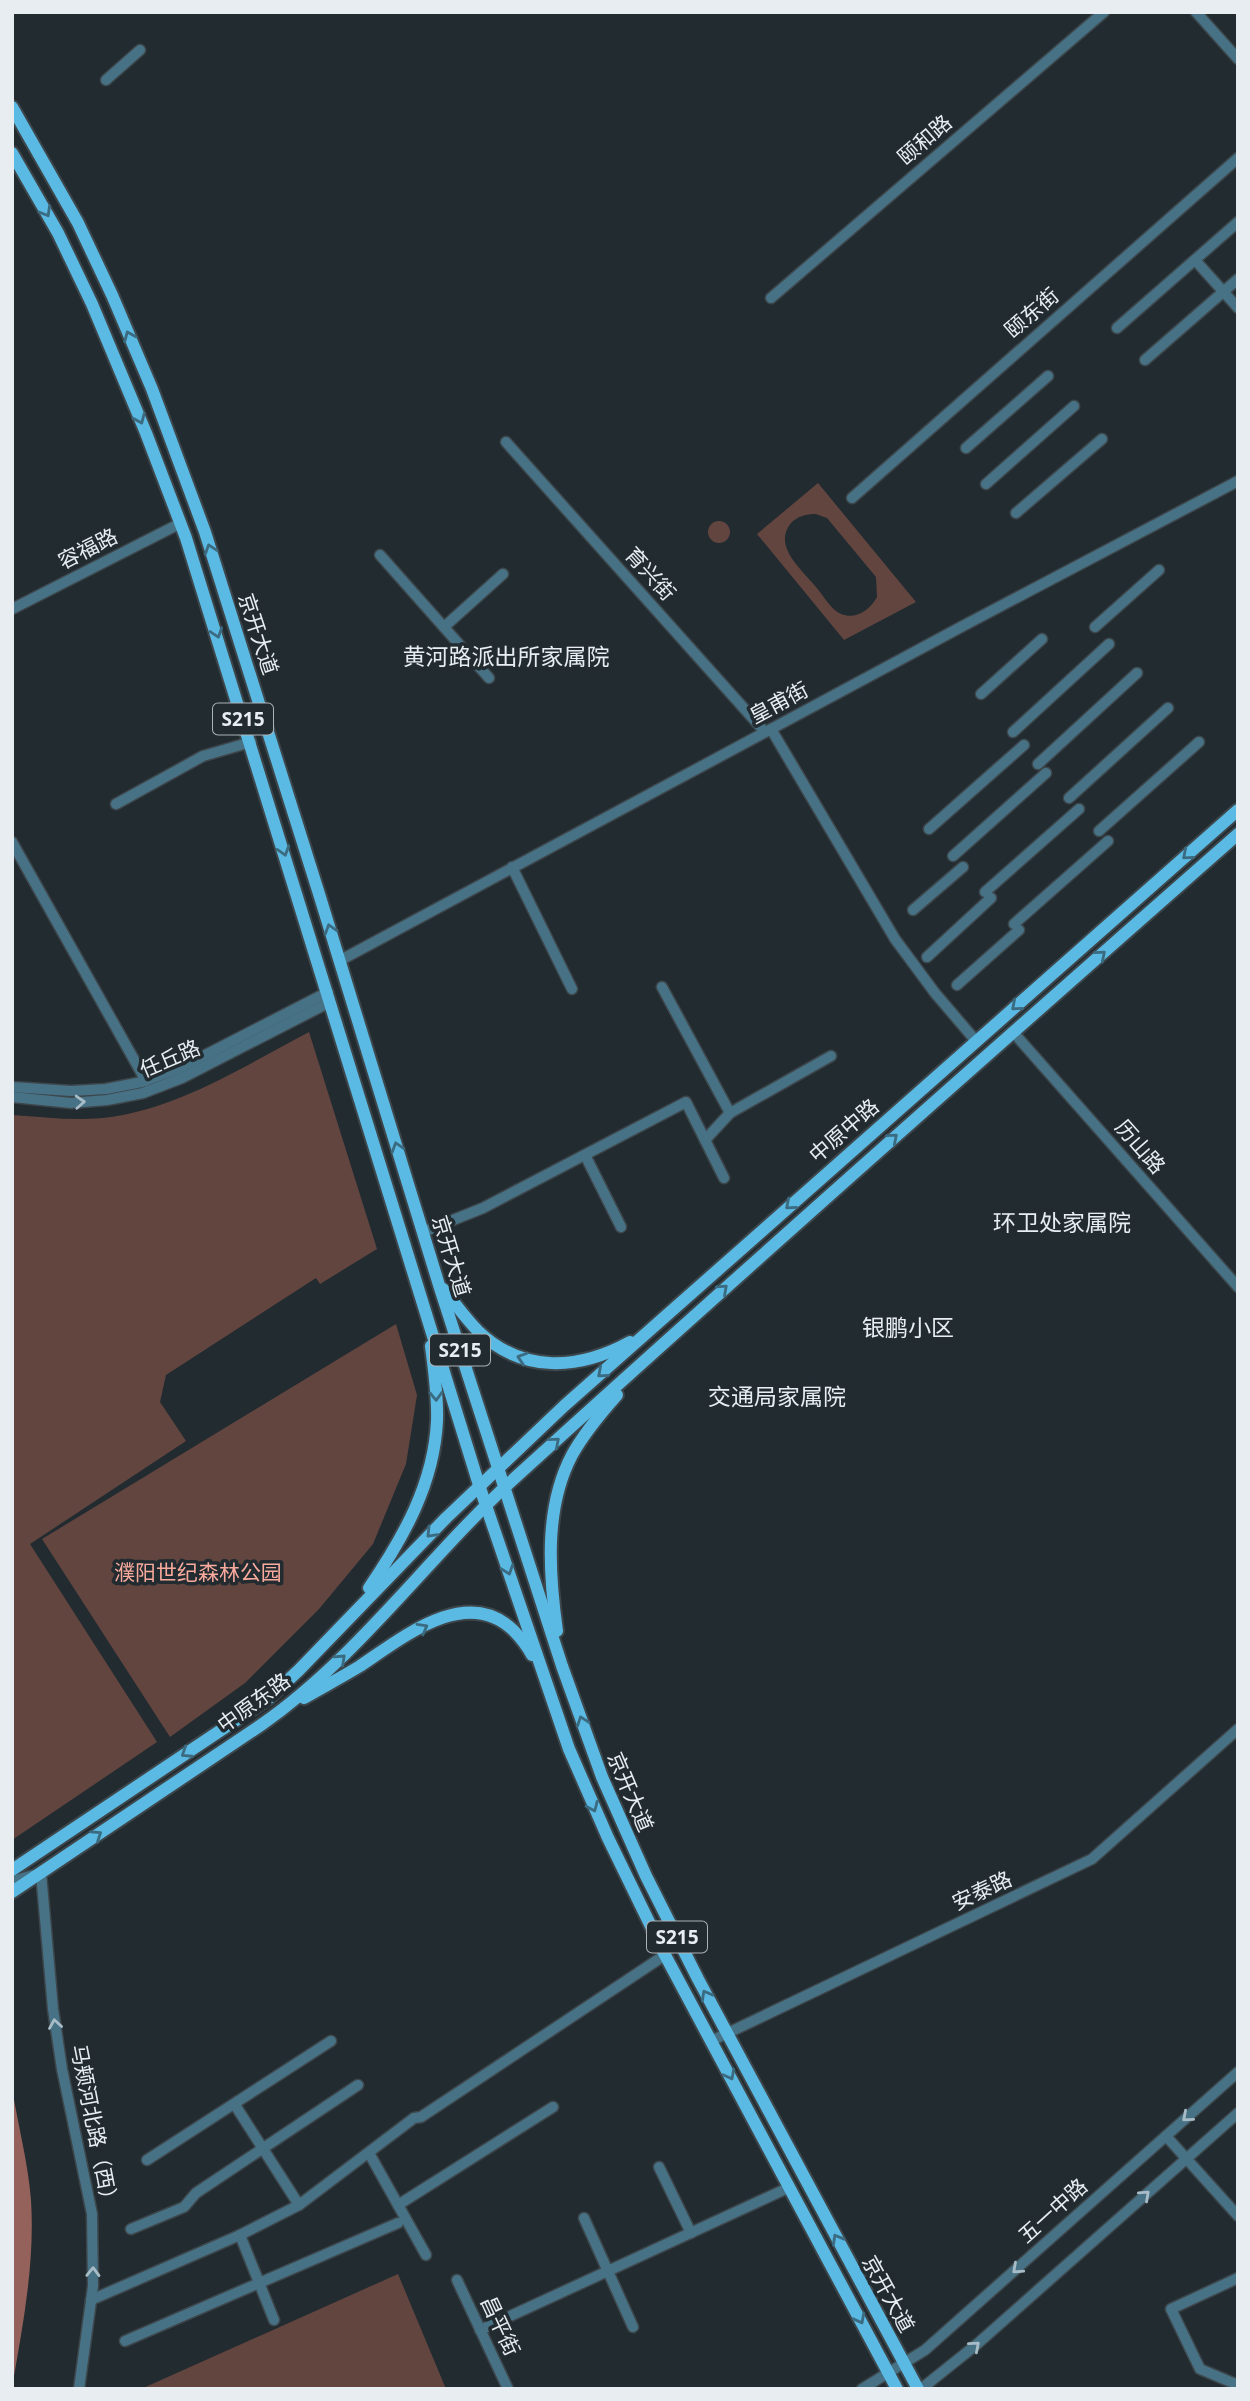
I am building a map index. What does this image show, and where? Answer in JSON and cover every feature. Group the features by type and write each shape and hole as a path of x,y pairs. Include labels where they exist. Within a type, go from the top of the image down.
{"main road":[{"name":"京开大道","path":"12,107 78,223 112,295 152,389 209,545 439,1285 562,1666 602,1777 625,1832 692,1968 920,2389"},
{"name":"京开大道","path":"12,153 58,233 92,304 181,523 479,1485 583,1784 665,1955 897,2389"},
{"name":"中原中路","path":"479,1485 1238,810"},
{"name":"中原中路","path":"486,1506 673,1334 1238,834"},
{"path":"439,1285 480,1333 512,1355 530,1361 584,1362 607,1353 654,1327"},
{"path":"351,1616 409,1524 420,1499 432,1455 437,1422 437,1387 424,1304"},
{"path":"562,1666 552,1594 551,1549 559,1491 565,1473 585,1435 605,1409 673,1334"},
{"name":"中原东路","path":"12,1870 269,1698 479,1485"},
{"name":"中原东路","path":"12,1892 280,1712 355,1645 486,1506"},
{"path":"280,1712 439,1619 466,1612 492,1614 519,1635 529,1649 553,1702"}],"street":[{"name":"颐和路","path":"771,298 1104,12"},
{"path":"1196,12 1238,59"},
{"path":"106,80 140,50"},
{"name":"颐东街","path":"852,498 1238,158"},
{"path":"1117,328 1238,222"},
{"path":"1195,260 1238,308"},
{"path":"1145,360 1238,279"},
{"path":"966,447 1048,376"},
{"path":"986,484 1074,406"},
{"path":"1016,513 1102,439"},
{"name":"育兴街","path":"506,442 768,731 895,939 935,993 976,1041"},
{"name":"皇甫街","path":"339,961 1238,481"},
{"name":"容福路","path":"12,609 181,523"},
{"path":"380,555 489,678"},
{"path":"1095,627 1159,570"},
{"path":"444,627 503,574"},
{"path":"981,694 1042,639"},
{"path":"1013,732 1109,644"},
{"path":"1038,764 1136,673"},
{"path":"1069,798 1168,708"},
{"path":"116,804 203,756 250,742"},
{"path":"1099,831 1199,742"},
{"path":"929,829 1024,745"},
{"path":"953,856 1046,773"},
{"path":"927,957 1079,809"},
{"path":"957,985 1108,841"},
{"path":"12,842 146,1081"},
{"path":"512,867 572,989"},
{"path":"913,910 963,867"},
{"path":"662,987 730,1113"},
{"name":"任丘路","path":"12,1087 71,1091 106,1089 146,1081 329,997"},
{"name":"任丘路","path":"12,1097 71,1102 107,1100 143,1093 182,1078 329,997"},
{"name":"历山路","path":"1013,1032 1238,1287"},
{"path":"705,1140 730,1113 831,1056"},
{"path":"423,1232 483,1208 686,1102 724,1178"},
{"path":"585,1154 621,1227"},
{"name":"安泰路","path":"712,2041 1092,1859 1238,1729"},
{"path":"12,1881 40,1873"},
{"name":"马颊河北路（西）","path":"40,1873 53,2009 62,2069 93,2214 91,2301 79,2389"},
{"path":"91,2301 240,2235 299,2205 415,2118 421,2118 665,1955"},
{"path":"147,2161 331,2041"},
{"name":"五一中路","path":"862,2389 925,2350 1238,2072"},
{"path":"131,2229 184,2207 196,2193 358,2085"},
{"path":"235,2105 299,2205"},
{"path":"398,2205 553,2107"},
{"path":"920,2389 976,2345 1238,2113"},
{"path":"1166,2136 1238,2216"},
{"path":"369,2153 426,2255"},
{"path":"659,2168 691,2233"},
{"path":"480,2330 790,2187"},
{"path":"584,2218 633,2327"},
{"path":"125,2340 398,2223"},
{"path":"240,2235 274,2320"},
{"path":"1238,2278 1171,2309 1200,2370 1238,2385"},
{"name":"昌平街","path":"457,2280 508,2389"}],"green space":[{"path":"818,483 916,602 844,640 757,534","holes":["812,514 827,518 876,577 877,597 871,606 857,615 847,616 834,609 787,549 786,532 791,523 802,516"]},
{"path":"719,521 727,524 730,532 727,540 719,543 711,540 708,532 711,524"},
{"path":"309,1032 377,1249 320,1284 316,1278 166,1375 160,1402 186,1441 30,1544 157,1742 12,1840 12,1115 91,1119 157,1106 209,1085"},
{"name":"濮阳世纪森林公园","path":"396,1324 417,1395 406,1464 373,1544 319,1609 245,1683 170,1737 42,1539"},
{"path":"398,2274 446,2389 141,2389"}],"shaded area":[{"path":"12,2088 28,2172 32,2224 27,2294 12,2387"}],"district":[{"name":"黄河路派出所家属院","path":"506,657"},
{"name":"环卫处家属院","path":"1062,1223"},
{"name":"银鹏小区","path":"908,1328"},
{"name":"交通局家属院","path":"777,1397"}]}
